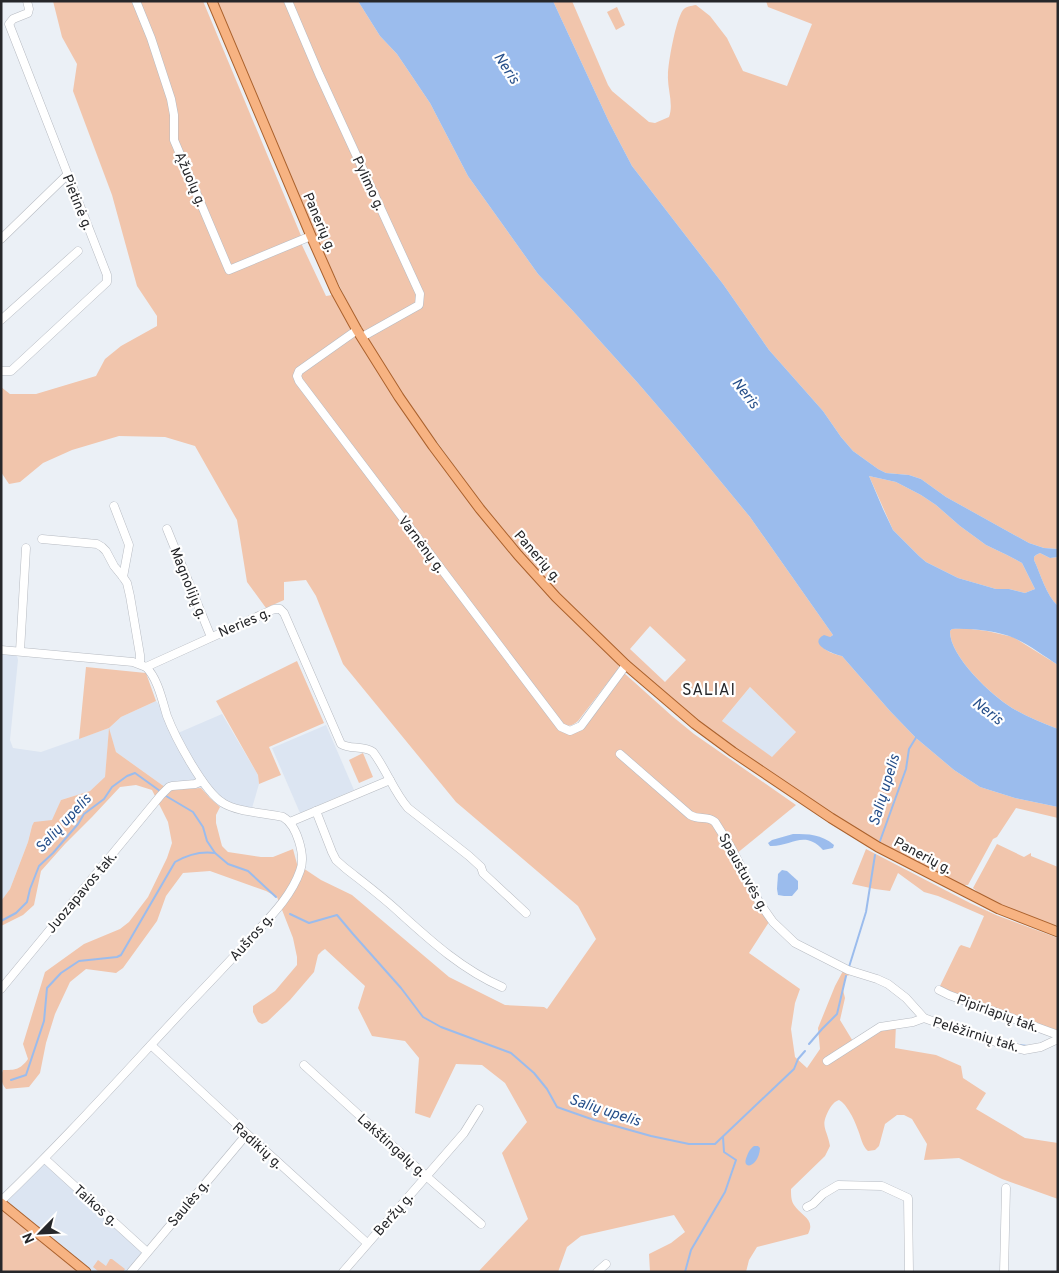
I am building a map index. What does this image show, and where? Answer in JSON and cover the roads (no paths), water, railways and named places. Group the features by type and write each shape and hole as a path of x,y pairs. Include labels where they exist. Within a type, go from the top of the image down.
{"main road":[{"name":"Panerių g.","path":"212,1 335,290 399,397 480,509 518,556 626,665 695,724 725,746 867,841 999,909 1058,932"},
{"path":"1,1202 86,1272"}],"street":[{"name":"Pietinė g.","path":"1,371 11,371 107,282 104,267 9,24 13,19 28,13 27,1"},
{"name":"Ąžuolų g.","path":"136,1 170,93 174,115 174,140 229,270 311,236"},
{"name":"Pylimo g.","path":"288,1 420,294 419,305 359,333"},
{"path":"1,239 67,175"},
{"path":"1,320 78,251"},
{"name":"Varnėnų g.","path":"359,333 299,371 297,376 299,382 561,727 570,731 581,726 626,665"},
{"path":"114,506 129,545 123,576"},
{"name":"Magnolijų g.","path":"167,529 211,637"},
{"path":"42,538 97,544 106,551 114,566 123,576 130,596 143,665"},
{"path":"20,651 26,548"},
{"name":"Neries g.","path":"143,665 274,609 282,610 340,743 345,746 371,750 408,808 469,856 526,913"},
{"path":"1,650 133,662 143,665 152,673 183,750 202,781 223,804 283,817 290,822 390,780"},
{"name":"Spaustuvės g.","path":"620,754 690,815 699,819 711,819 715,822 732,849 759,902 773,922 794,943 848,970"},
{"name":"Juozapavos tak.","path":"1,988 169,787 195,784 202,781"},
{"path":"316,811 336,860 456,961 477,976 502,987"},
{"name":"Aušros g.","path":"1,1202 211,982 286,897 300,872 302,860 299,844 290,822"},
{"name":"Pelėžirnių tak.","path":"848,970 888,984 906,998 924,1018 971,1035 1024,1050 1041,1047 1058,1039"},
{"name":"Pipirlapių tak.","path":"939,990 1058,1035"},
{"path":"827,1061 880,1027 913,1022 924,1018"},
{"name":"Radikių g.","path":"151,1045 367,1243"},
{"name":"Lakštingalų g.","path":"304,1065 481,1224"},
{"name":"Beržų g.","path":"343,1272 464,1133 479,1109"},
{"name":"Saulės g.","path":"131,1272 247,1134"},
{"name":"Taikos g.","path":"45,1158 147,1252"},
{"path":"807,1207 814,1204 823,1194 838,1185 882,1186 908,1198 909,1272"},
{"path":"1004,1272 1006,1188"},
{"path":"597,1272 606,1264"}],"water":[{"name":"Neris","path":"358,1 553,1 609,122 632,166 723,284 769,350 823,411 853,451 886,473 909,475 921,479 946,497 1029,543 1044,548 1058,549 1058,557 1050,558 1040,553 1034,557 1034,560 1047,591 1058,606 1058,665 1014,638 975,630 952,629 950,631 956,652 983,685 1017,711 1058,729 1058,807 1015,798 980,787 954,770 916,738 842,656 828,651 820,645 818,642 820,638 824,635 830,637 833,635 750,517 637,382 538,274 468,176 430,103 397,54 380,36","holes":["869,476 896,482 936,505 986,545 1022,563 1035,589 1025,593 1009,589 996,589 958,578 926,562 893,530"]},
{"path":"793,834 820,837 834,845 833,848 823,850 810,841 803,840 778,846 770,846 768,843"},
{"path":"782,870 787,871 798,881 798,889 792,896 778,895 778,874"},
{"path":"754,1146 760,1148 759,1155 754,1163 748,1165 746,1164 747,1156"}],"waterway":[{"name":"Salių upelis","path":"880,841 906,769 909,749 917,736"},
{"name":"Salių upelis","path":"1,921 16,913 27,902 39,866 53,853 78,824 84,814 104,799 112,787 127,776 135,773 160,791"},
{"name":"Salių upelis","path":"166,796 193,812 203,827 207,841 215,853 228,864 248,871 276,897"},
{"path":"11,1080 26,1075 44,1021 47,988 61,973 79,961 121,955 175,862 194,854 215,853"},
{"name":"Salių upelis","path":"849,967 866,912 875,855"},
{"name":"Salių upelis","path":"290,914 309,923 337,915 401,988 423,1017 441,1027 511,1053 534,1073 547,1089 557,1107 594,1120 651,1136 689,1144 715,1144 794,1069 798,1059 805,1051"},
{"name":"Salių upelis","path":"809,1044 837,1014 846,976"},
{"path":"944,1022 992,1037"},
{"path":"1018,1045 1028,1046"},
{"path":"685,1272 691,1250 725,1192 736,1160 724,1152 723,1137"}],"district":[{"name":"SALIAI","path":"709,689"}]}
